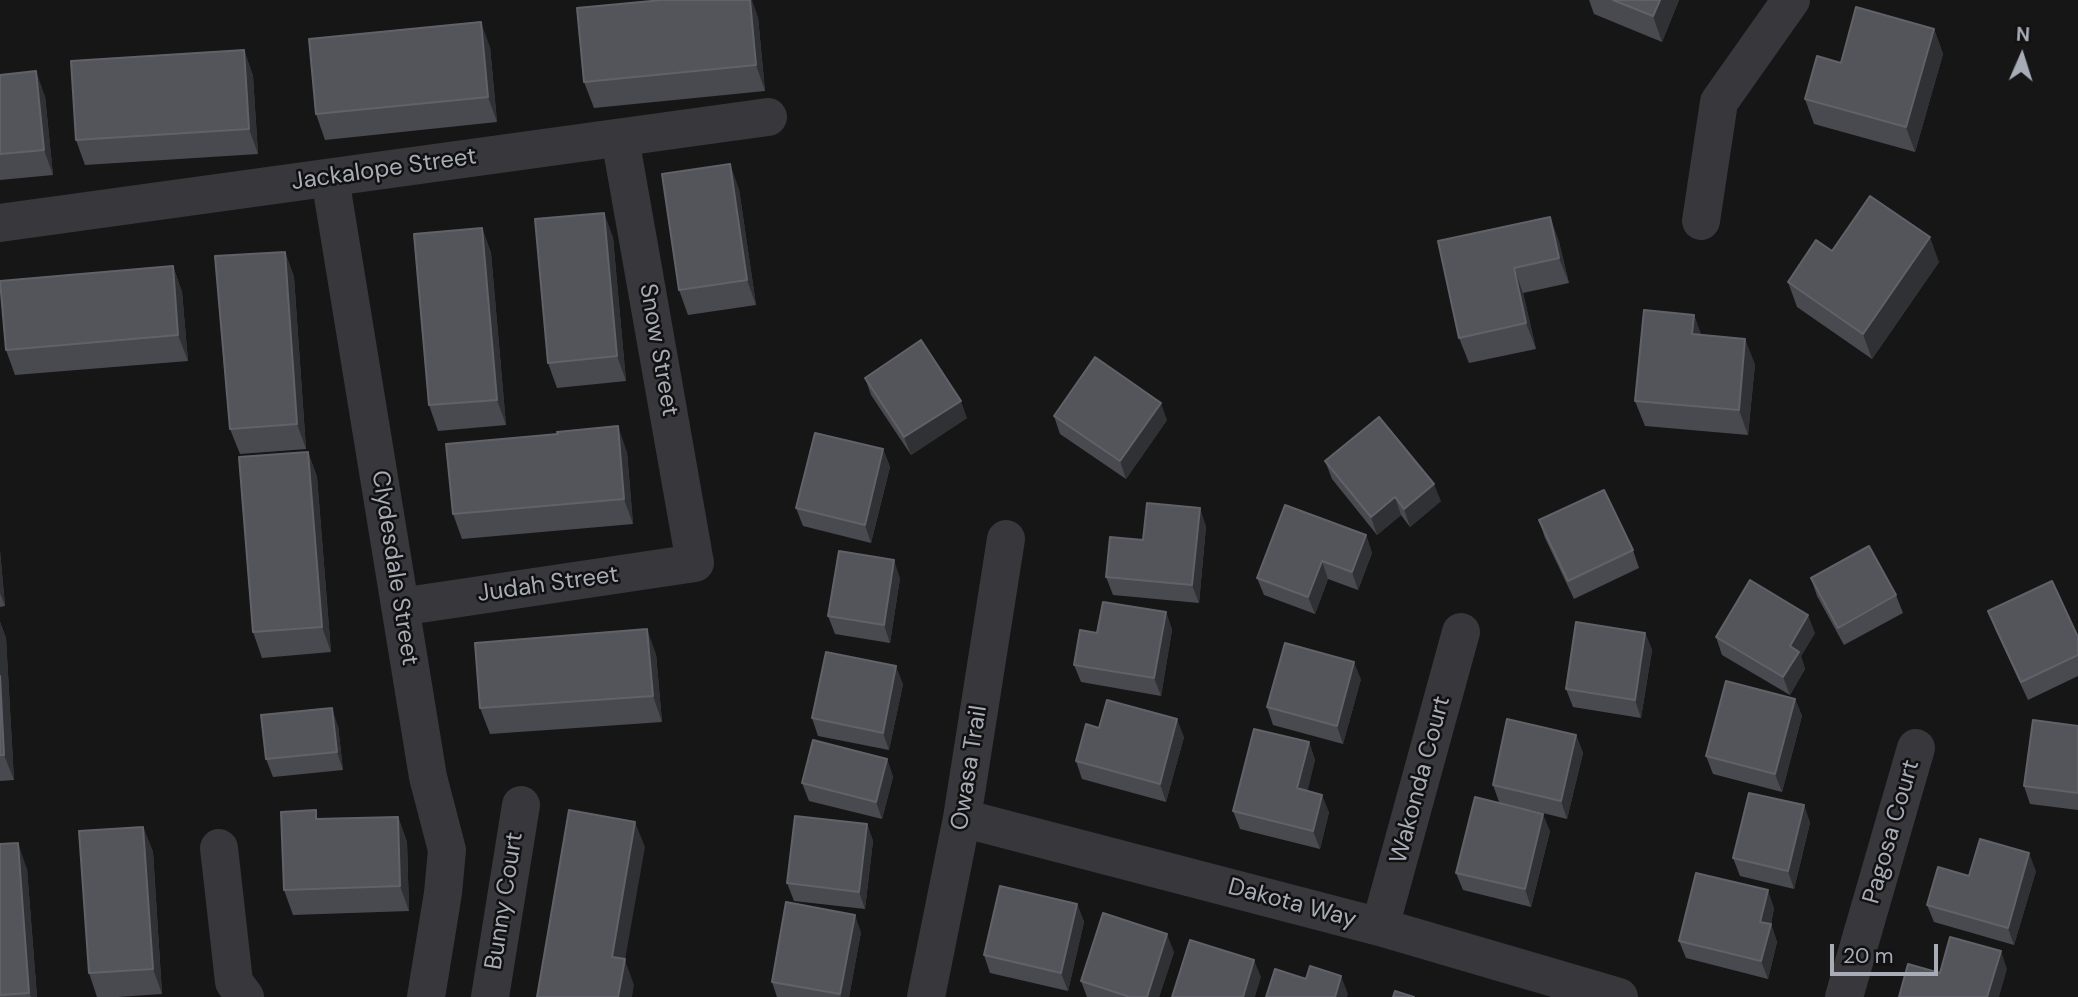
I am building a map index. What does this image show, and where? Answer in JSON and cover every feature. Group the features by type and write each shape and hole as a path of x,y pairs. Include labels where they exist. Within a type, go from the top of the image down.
{"street":[{"path":"1701,221 1719,102 1791,0"},
{"name":"Jackalope Street","path":"0,223 768,117"},
{"name":"Snow Street","path":"620,138 695,563"},
{"name":"Clydesdale Street","path":"330,177 428,777 447,850 426,997"},
{"name":"Owasa Trail","path":"926,997 962,818 1006,539"},
{"name":"Judah Street","path":"400,607 695,563"},
{"name":"Wakonda Court","path":"1380,927 1461,632"},
{"name":"Pagosa Court","path":"1844,997 1916,748"},
{"name":"Bunny Court","path":"489,997 521,805"},
{"name":"Dakota Way","path":"962,818 1380,927 1619,997"},
{"path":"219,848 234,982 245,997"}],"building":[{"path":"662,0 750,0 756,65 584,82 577,8"},
{"path":"1613,0 1660,0 1653,16"},
{"path":"1856,7 1934,29 1906,127 1805,99 1817,56 1841,63"},
{"path":"481,22 488,97 316,114 309,39"},
{"path":"244,50 249,129 76,140 71,61"},
{"path":"36,71 44,150 0,154 0,75"},
{"path":"730,164 747,280 679,290 662,174"},
{"path":"1870,196 1930,237 1863,334 1788,282 1816,240 1832,251"},
{"path":"604,213 617,356 548,363 535,219"},
{"path":"1550,217 1559,258 1514,268 1526,323 1459,338 1438,241"},
{"path":"482,228 497,400 429,405 414,234"},
{"path":"285,252 297,424 230,429 215,256"},
{"path":"173,266 178,335 6,350 0,281"},
{"path":"1644,310 1694,315 1692,334 1745,339 1739,410 1635,401"},
{"path":"921,340 961,401 904,437 865,378"},
{"path":"1095,357 1161,403 1120,461 1054,416"},
{"path":"1379,417 1434,484 1404,509 1395,497 1371,517 1325,461"},
{"path":"618,426 624,499 453,514 446,444"},
{"path":"815,433 883,449 865,525 796,508"},
{"path":"308,452 322,627 253,632 239,457"},
{"path":"1604,490 1633,550 1568,581 1539,520"},
{"path":"1147,503 1200,508 1192,585 1106,577 1110,537 1143,540"},
{"path":"1285,505 1366,535 1352,572 1322,561 1308,597 1257,578"},
{"path":"1869,546 1896,595 1838,628 1811,578"},
{"path":"839,551 894,560 884,625 828,616"},
{"path":"1750,580 1808,615 1790,646 1799,652 1783,677 1716,637"},
{"path":"2052,581 2078,637 2078,655 2021,682 1988,611"},
{"path":"1103,602 1166,612 1154,678 1074,665 1080,630 1097,633"},
{"path":"1576,622 1645,633 1635,700 1566,689"},
{"path":"647,629 653,696 480,708 475,643"},
{"path":"1285,643 1354,662 1337,726 1267,707"},
{"path":"826,652 896,666 883,733 812,718"},
{"path":"0,676 4,755 0,755"},
{"path":"1726,681 1795,699 1775,774 1706,756"},
{"path":"1107,700 1177,719 1160,784 1076,761 1086,724 1099,728"},
{"path":"332,708 337,752 266,759 261,715"},
{"path":"1507,719 1576,735 1561,801 1493,785"},
{"path":"2033,720 2078,726 2078,793 2024,786"},
{"path":"1254,729 1309,742 1297,788 1322,795 1313,831 1233,811"},
{"path":"813,740 887,759 876,802 802,783"},
{"path":"1749,793 1804,805 1788,871 1733,858"},
{"path":"1475,797 1543,814 1525,889 1456,873"},
{"path":"316,810 316,819 398,817 400,886 284,890 281,812"},
{"path":"569,810 635,822 612,957 625,959 618,997 537,997"},
{"path":"795,816 867,824 859,892 787,883"},
{"path":"143,827 153,969 89,973 79,831"},
{"path":"1980,839 2029,853 2008,928 1927,905 1938,867 1969,876"},
{"path":"18,843 29,993 0,995 0,844"},
{"path":"1696,873 1768,890 1760,922 1771,924 1761,961 1679,941"},
{"path":"1000,886 1077,904 1061,973 984,955"},
{"path":"786,902 855,915 840,994 772,982"},
{"path":"1103,913 1167,934 1147,997 1130,997 1081,981"},
{"path":"1950,937 2001,951 1987,997 1899,997 1908,964 1940,973"},
{"path":"1190,940 1254,960 1243,997 1172,997"},
{"path":"1310,966 1341,976 1335,997 1266,997 1275,969 1306,979"},
{"path":"1395,991 1414,997 1393,997"}]}
